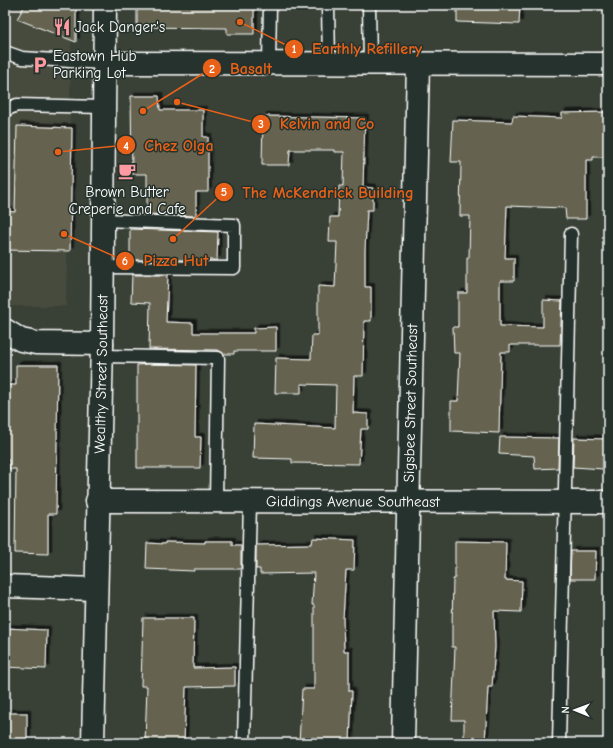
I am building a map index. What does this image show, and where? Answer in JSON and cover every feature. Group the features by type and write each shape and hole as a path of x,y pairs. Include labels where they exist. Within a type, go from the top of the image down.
{"street":[{"name":"Wealthy Street Southeast","path":"93,743 97,502 102,350 105,5"},
{"path":"104,63 608,64"},
{"name":"Sigsbee Street Southeast","path":"403,743 418,63"},
{"path":"5,330 22,340 36,343 102,350"},
{"name":"Giddings Avenue Southeast","path":"97,502 608,502"},
{"path":"5,586 96,589"}],"lane":[{"path":"269,63 270,5"},
{"path":"328,5 330,63"},
{"path":"369,5 370,63"},
{"path":"5,52 22,58 104,63"},
{"path":"5,110 17,105 103,107"},
{"path":"103,220 234,224 234,268 103,266"},
{"path":"559,743 566,502 571,234"},
{"path":"102,350 218,358 216,502"},
{"path":"244,743 250,502"}],"shaded area":[{"path":"5,5 72,5 66,306 5,306"}],"building":[{"path":"25,5 76,5 76,42 17,19"},
{"path":"137,5 254,5 254,34 227,34 227,28 137,27"},
{"path":"457,5 520,5 519,24 457,22"},
{"path":"131,96 159,96 160,110 203,110 203,137 208,137 208,192 196,192 196,216 147,214 147,174 132,174"},
{"path":"608,112 608,157 593,157 593,160 586,160 586,219 566,219 565,208 507,206 505,258 514,258 514,281 500,281 500,326 543,327 543,300 562,301 560,345 510,345 510,352 501,352 499,433 451,431 451,401 458,401 460,353 454,353 453,327 458,327 458,293 467,293 467,258 469,258 470,216 460,216 461,162 451,162 453,120 512,122 513,116 562,118 562,113"},
{"path":"263,116 365,118 363,187 373,188 373,210 367,210 365,250 365,287 371,287 371,321 364,321 363,376 354,376 353,413 368,414 368,429 361,429 359,464 292,463 292,459 253,458 254,424 335,428 336,385 301,384 301,393 275,393 276,358 311,359 312,335 318,335 318,286 335,287 337,242 329,242 330,217 338,217 339,186 343,186 344,152 334,152 334,150 290,150 289,165 262,165"},
{"path":"17,126 72,128 70,251 5,250 5,211 15,212"},
{"path":"130,229 218,232 217,260 133,260 133,258 130,258"},
{"path":"132,275 168,275 166,322 193,323 193,333 254,333 254,328 276,327 276,351 234,351 234,354 224,354 218,350 149,349 150,303 131,302"},
{"path":"16,365 58,365 56,514 48,514 48,554 15,553 16,469 9,469 9,460 5,460 5,385 16,385"},
{"path":"137,365 196,365 195,437 201,437 200,468 137,468"},
{"path":"500,437 559,438 558,468 535,469 534,456 499,454"},
{"path":"574,438 607,439 604,469 573,467"},
{"path":"313,538 355,540 354,570 346,570 343,619 344,651 349,651 349,691 352,691 350,743 299,743 302,689 314,689 314,605 312,605 314,573 260,574 260,569 256,569 256,545 312,544"},
{"path":"205,541 232,541 232,545 241,545 241,569 194,569 194,571 146,569 147,543 205,543"},
{"path":"455,541 506,542 505,580 522,581 521,612 494,611 495,647 492,687 488,687 485,743 464,743 464,720 452,720 455,647 452,647 452,626 453,579 455,579"},
{"path":"571,551 596,551 595,579 570,579"},
{"path":"143,618 194,618 193,668 235,667 235,686 186,687 184,743 145,743 147,686 141,686"},
{"path":"5,628 47,630 46,669 5,667"},
{"path":"5,713 27,713 27,742 5,742"}],"place":[{"name":"Earthly Refillery","path":"240,22"},
{"name":"Jack Danger's","path":"62,27"},
{"name":"Eastown Hub Parking Lot","path":"40,65"},
{"name":"Kelvin and Co","path":"177,102"},
{"name":"Basalt","path":"143,111"},
{"name":"Chez Olga","path":"58,152"},
{"name":"Brown Butter Creperie and Cafe","path":"127,171"},
{"name":"Pizza Hut","path":"64,234"},
{"name":"The McKendrick Building","path":"173,239"}]}
